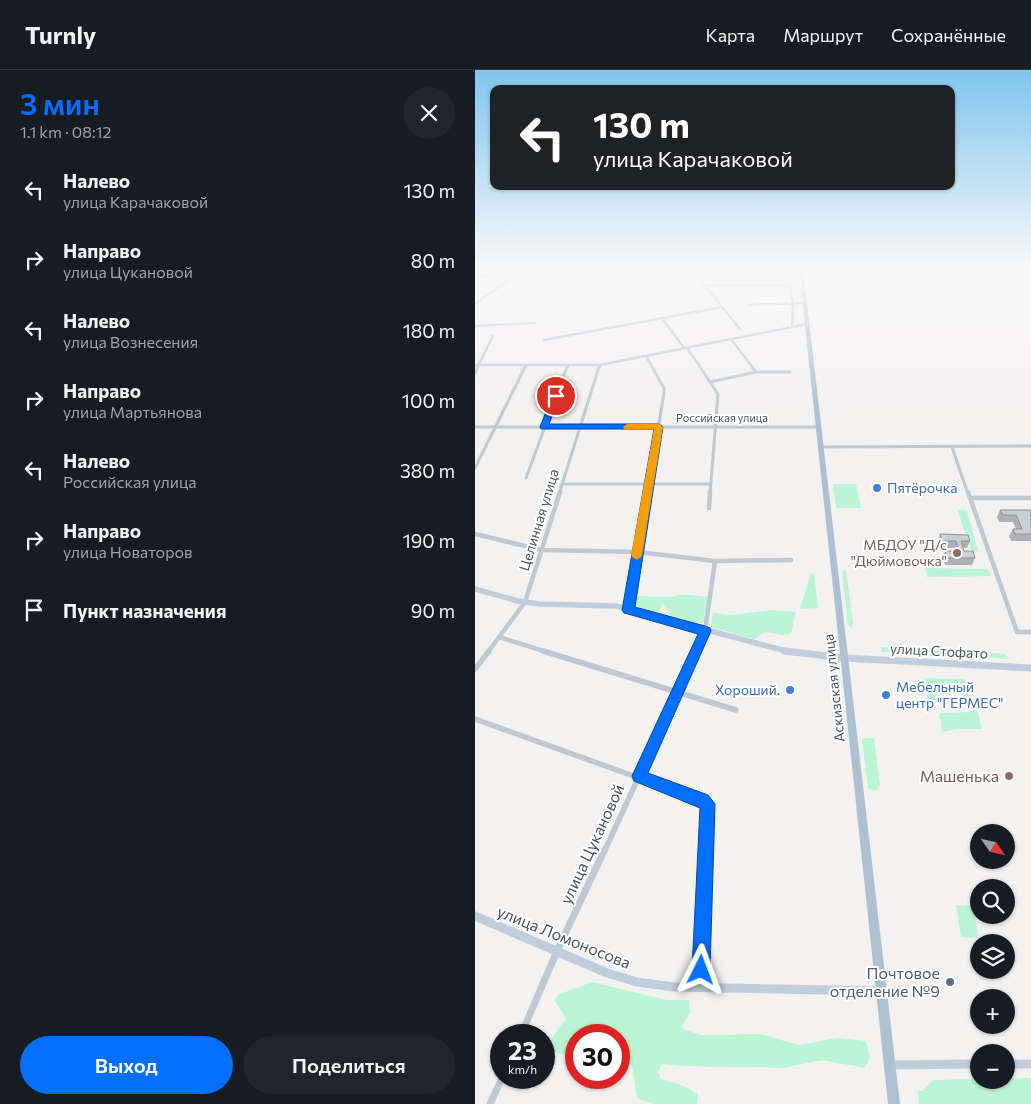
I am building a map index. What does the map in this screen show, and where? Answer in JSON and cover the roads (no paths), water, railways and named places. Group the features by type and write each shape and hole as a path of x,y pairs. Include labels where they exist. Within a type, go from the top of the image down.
{"main road":[{"name":"Аскизская улица","path":"806,317 894,1104"}],"street":[{"path":"544,340 666,317"},
{"path":"730,317 740,329"},
{"path":"792,317 792,327"},
{"path":"662,318 686,348 717,394 709,508"},
{"path":"475,326 535,323"},
{"path":"477,365 600,365 807,324"},
{"path":"475,373 477,365 493,336"},
{"path":"731,339 756,372"},
{"path":"628,610 664,388 646,356"},
{"path":"475,468 525,365"},
{"path":"526,478 568,365"},
{"name":"Целинная улица","path":"475,669 525,602 600,365"},
{"path":"710,382 756,372 790,372"},
{"name":"Российская улица","path":"475,427 819,427"},
{"path":"821,447 1031,446"},
{"path":"952,447 1017,632 1031,632"},
{"path":"562,484 711,484"},
{"path":"970,498 1031,498"},
{"path":"475,534 542,550 637,552 715,561 791,560"},
{"name":"улица Цукановой","path":"526,1024 557,950 679,692 705,631 715,561"},
{"name":"улица Стофато","path":"475,589 525,602 562,606 616,606 790,652 845,658 1031,668"},
{"path":"499,637 735,710"},
{"path":"475,719 639,776 707,804 700,987"},
{"name":"улица Ломоносова","path":"475,916 557,950 607,974 637,982 674,987 882,991"},
{"path":"890,1065 970,1064"},
{"path":"1015,1064 1031,1064"},
{"path":"490,1104 497,1089"}],"place":[{"name":"Пятёрочка","path":"877,488"},
{"name":"МБДОУ \"Д/с \"Дюймовочка\"","path":"957,553"},
{"name":"Хороший.","path":"790,690"},
{"name":"Мебельный центр \"ГЕРМЕС\"","path":"886,695"},
{"name":"Машенька","path":"1009,776"},
{"name":"Почтовое отделение №9","path":"950,982"}]}
